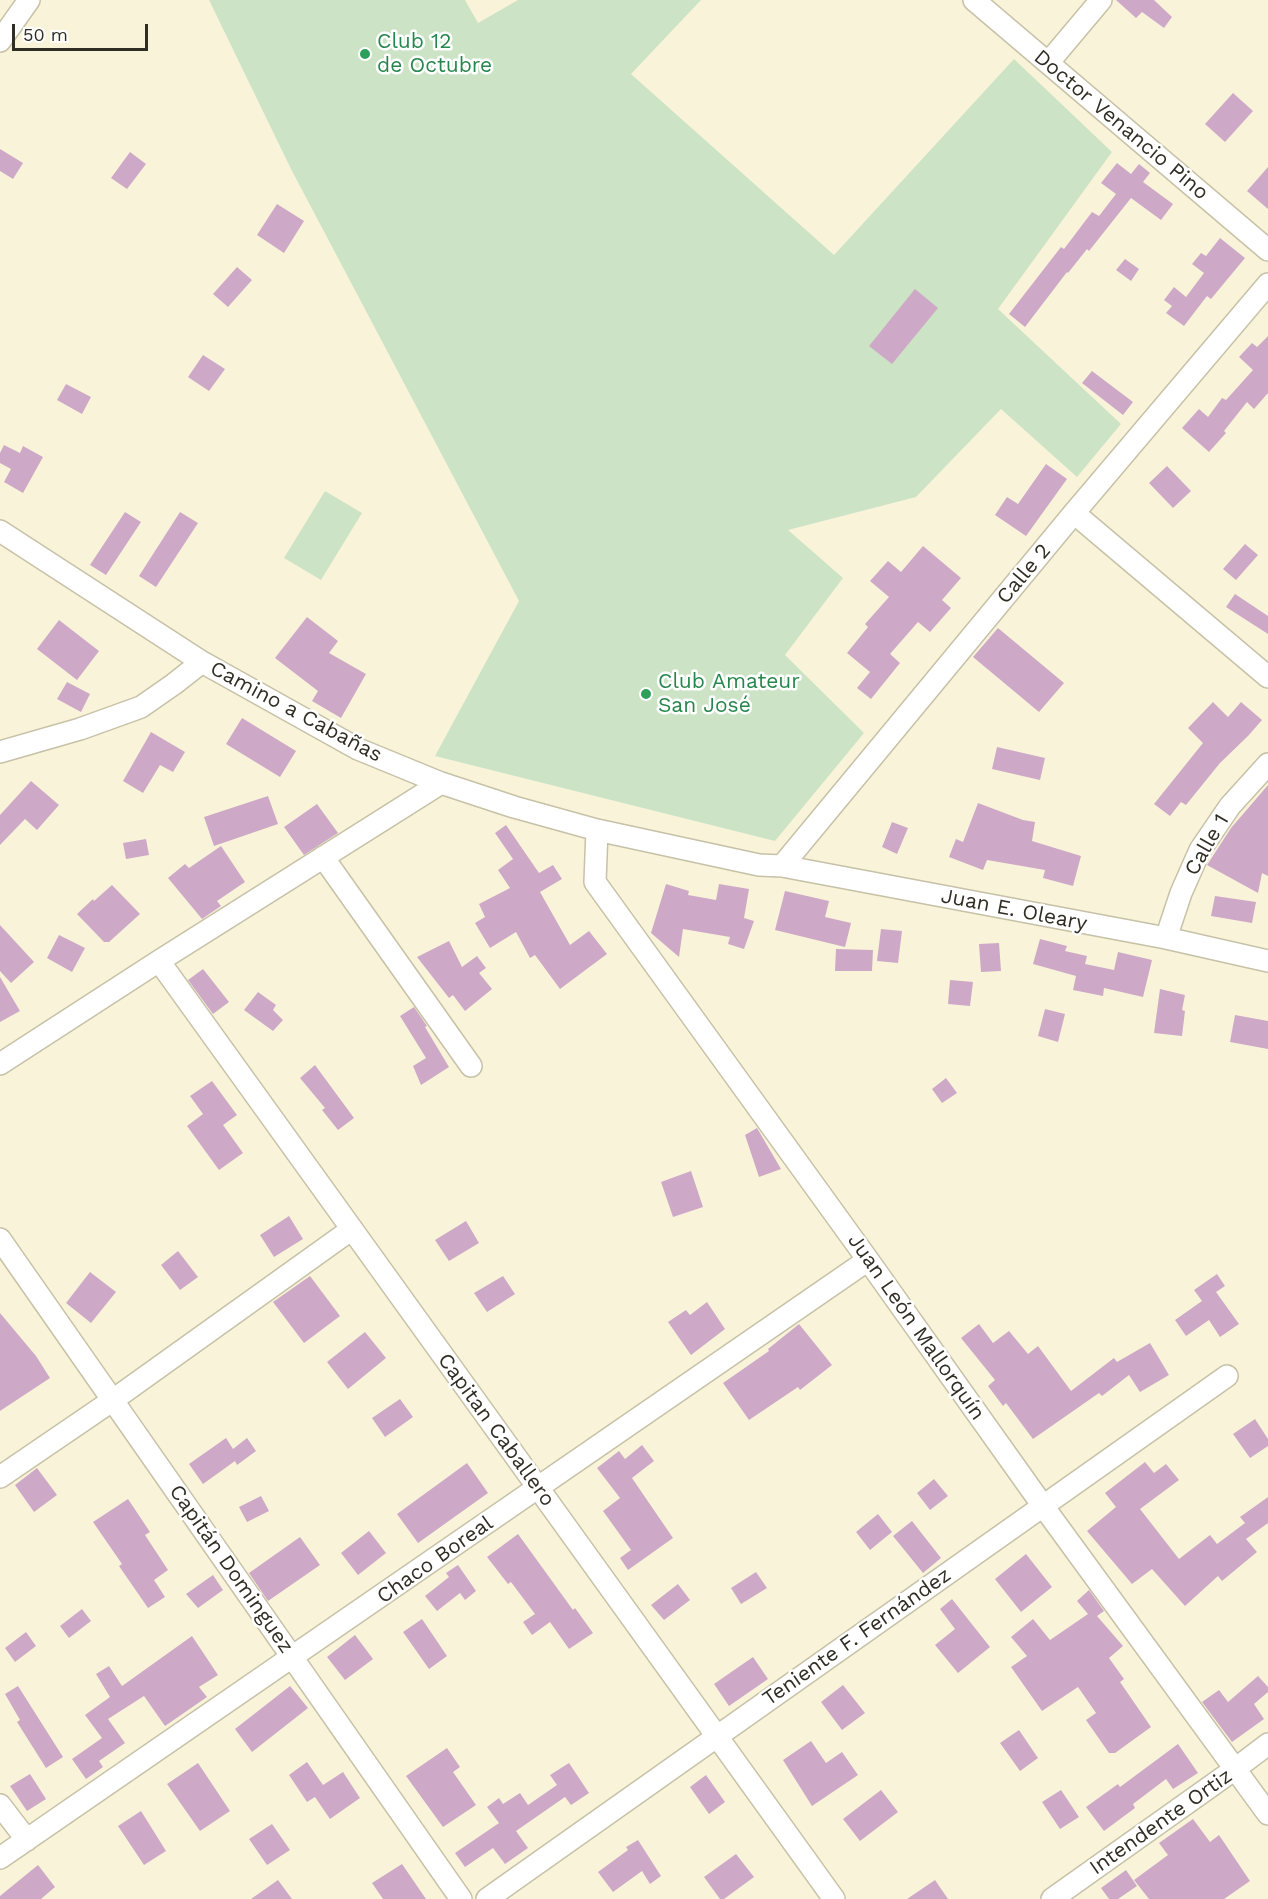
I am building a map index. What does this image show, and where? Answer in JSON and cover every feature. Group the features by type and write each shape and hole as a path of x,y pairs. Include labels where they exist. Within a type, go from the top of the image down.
{"street":[{"path":"0,41 29,0"},
{"name":"Doctor Venancio Pino","path":"974,0 1268,250"},
{"path":"1048,63 1101,0"},
{"name":"Calle 2","path":"782,866 1074,513 1268,284"},
{"path":"1074,513 1268,677"},
{"name":"Camino a Cabañas","path":"0,531 202,662 358,749 441,783 514,807 597,830 759,865"},
{"path":"0,752 80,729 141,707 202,662"},
{"name":"Calle 1","path":"1166,938 1181,893 1200,850 1230,806 1268,764"},
{"path":"0,1064 441,783"},
{"name":"Juan León Mallorquín","path":"597,830 595,882 1043,1506 1268,1814"},
{"path":"323,857 471,1066"},
{"name":"Juan E. Oleary","path":"759,865 782,866 1166,938 1268,961"},
{"name":"Capitan Caballero","path":"159,961 834,1899"},
{"path":"0,1477 113,1400 351,1229"},
{"name":"Capitán Dominguez","path":"0,1239 461,1899"},
{"name":"Chaco Boreal","path":"0,1858 868,1260"},
{"name":"Teniente F. Fernández","path":"487,1899 1227,1376"},
{"name":"Intendente Ortiz","path":"1052,1899 1268,1744"},
{"path":"0,1805 27,1840"}],"green space":[{"path":"209,0 465,0 478,23 518,0 701,0 631,74 834,255 1014,59 1112,152 998,309 1121,424 1077,477 1001,409 916,497 788,530 843,578 785,655 864,733 775,841 435,756 519,601 291,169"},
{"path":"325,491 362,513 321,580 284,558"}],"building":[{"path":"1116,0 1154,0 1172,17 1164,28 1142,12 1136,18"},
{"path":"1233,93 1253,111 1225,142 1205,124"},
{"path":"0,149 23,163 13,179 0,171"},
{"path":"130,152 146,164 127,189 111,178"},
{"path":"1117,163 1131,174 1139,164 1150,173 1143,182 1173,204 1161,220 1131,198 1089,251 1087,249 1067,272 1025,327 1009,314 1061,247 1064,249 1092,212 1099,216 1116,194 1101,183"},
{"path":"1268,167 1268,209 1247,191"},
{"path":"277,204 304,221 284,253 257,235"},
{"path":"1220,238 1245,258 1211,299 1207,296 1184,326 1166,313 1172,306 1164,300 1174,287 1186,297 1204,273 1192,264 1201,253 1206,256"},
{"path":"1125,259 1139,269 1131,281 1116,270"},
{"path":"237,267 252,280 228,307 213,294"},
{"path":"915,289 938,308 892,364 869,346"},
{"path":"1268,336 1268,393 1254,409 1247,402 1224,431 1226,433 1209,452 1182,428 1199,409 1208,417 1222,398 1226,400 1253,370 1239,357 1252,343 1257,347"},
{"path":"203,355 225,369 209,391 188,377"},
{"path":"1092,371 1133,402 1123,415 1082,383"},
{"path":"66,384 91,397 82,414 57,400"},
{"path":"4,445 20,453 23,446 43,457 23,493 4,482 11,469 0,463 0,453"},
{"path":"1046,464 1067,479 1026,536 995,515 1007,497 1018,504"},
{"path":"1167,466 1191,491 1173,508 1149,483"},
{"path":"125,512 141,522 106,575 90,565"},
{"path":"180,512 198,523 156,587 139,576"},
{"path":"1245,544 1258,555 1236,580 1223,569"},
{"path":"923,546 961,578 942,600 951,608 930,632 918,622 890,654 900,663 871,699 857,688 870,672 847,653 868,627 865,624 889,597 870,581 888,561 901,572"},
{"path":"1235,594 1268,616 1268,634 1226,607"},
{"path":"307,617 338,641 329,653 366,674 341,718 312,701 318,691 275,658"},
{"path":"59,620 99,651 77,680 37,649"},
{"path":"998,628 1064,683 1039,712 973,657"},
{"path":"67,682 90,694 81,712 57,699"},
{"path":"1213,702 1228,717 1241,702 1262,720 1220,763 1186,805 1181,802 1170,816 1154,804 1203,743 1188,728"},
{"path":"242,718 296,751 280,777 226,744"},
{"path":"151,732 185,752 173,772 160,765 143,793 123,781"},
{"path":"997,747 1045,758 1040,780 992,769"},
{"path":"31,781 59,805 37,830 25,819 0,845 0,815"},
{"path":"1268,785 1268,876 1262,873 1258,893 1207,865 1231,828"},
{"path":"268,796 278,824 214,846 204,817"},
{"path":"978,803 1023,820 1035,822 1032,841 1081,856 1073,886 1043,878 1045,870 987,860 983,870 949,857 956,839 963,842"},
{"path":"317,804 338,833 304,855 284,827"},
{"path":"892,822 908,828 897,854 882,847"},
{"path":"506,825 539,873 553,865 562,879 540,892 570,945 589,931 607,954 560,989 535,955 530,958 516,932 490,948 475,923 485,917 479,904 510,888 498,870 513,859 495,833"},
{"path":"146,839 149,855 126,859 123,843"},
{"path":"221,846 245,882 217,901 221,906 202,919 168,878 185,864 189,868"},
{"path":"666,884 689,891 688,895 716,900 719,884 749,889 744,918 754,921 744,949 728,944 730,937 683,929 679,957 651,933"},
{"path":"112,885 140,914 109,942 104,942 77,914"},
{"path":"785,891 829,901 825,917 851,923 845,947 775,930"},
{"path":"1215,896 1256,902 1252,923 1211,916"},
{"path":"0,925 34,962 11,983 0,971"},
{"path":"881,929 902,931 898,963 877,961"},
{"path":"59,935 85,948 72,972 47,958"},
{"path":"1040,939 1067,946 1065,951 1087,956 1085,964 1114,970 1118,952 1152,960 1143,997 1104,988 1103,996 1073,990 1076,976 1033,964"},
{"path":"449,941 462,967 477,956 486,968 479,973 492,989 465,1011 453,995 449,998 417,957"},
{"path":"999,943 1001,971 981,972 979,944"},
{"path":"836,949 873,950 872,971 835,971"},
{"path":"203,969 229,1002 213,1014 188,980"},
{"path":"0,977 20,1011 0,1022"},
{"path":"950,980 973,982 970,1006 948,1004"},
{"path":"1160,989 1185,995 1182,1010 1185,1011 1182,1036 1154,1033"},
{"path":"258,992 276,1005 273,1010 283,1020 273,1031 244,1010"},
{"path":"414,1007 449,1067 421,1085 413,1066 426,1058 400,1016"},
{"path":"1045,1009 1065,1014 1058,1042 1038,1036"},
{"path":"1235,1015 1268,1021 1268,1049 1230,1042"},
{"path":"315,1065 354,1118 338,1130 322,1110 325,1108 300,1078"},
{"path":"946,1078 957,1093 942,1103 932,1089"},
{"path":"212,1081 237,1115 223,1125 243,1153 219,1170 187,1126 203,1114 190,1096"},
{"path":"757,1128 781,1169 759,1177 745,1135"},
{"path":"691,1171 703,1207 673,1217 661,1182"},
{"path":"289,1216 303,1239 274,1257 260,1235"},
{"path":"466,1221 479,1243 449,1261 435,1240"},
{"path":"178,1251 198,1277 180,1290 161,1265"},
{"path":"90,1272 116,1292 91,1323 66,1303"},
{"path":"1217,1274 1225,1286 1216,1292 1239,1324 1220,1337 1209,1320 1186,1336 1175,1320 1202,1301 1194,1290"},
{"path":"310,1276 340,1316 304,1343 273,1302"},
{"path":"503,1276 515,1294 487,1312 474,1293"},
{"path":"707,1302 725,1329 691,1355 668,1322 686,1310 690,1315"},
{"path":"0,1313 36,1356 50,1378 0,1411"},
{"path":"799,1324 832,1365 800,1390 798,1387 749,1420 723,1383 769,1351 768,1349"},
{"path":"979,1324 993,1343 1009,1331 1028,1354 1038,1346 1071,1391 1114,1358 1117,1362 1150,1343 1169,1375 1140,1392 1129,1375 1102,1396 1099,1393 1033,1439 1006,1403 1003,1406 988,1386 995,1380 961,1338"},
{"path":"365,1332 386,1358 348,1389 327,1362"},
{"path":"400,1399 413,1417 385,1437 372,1418"},
{"path":"1255,1419 1268,1439 1268,1446 1250,1458 1233,1434"},
{"path":"226,1438 233,1449 247,1438 256,1451 237,1465 235,1461 203,1484 189,1464"},
{"path":"642,1445 654,1461 632,1478 673,1538 628,1570 620,1558 631,1550 603,1511 620,1498 597,1468 619,1451 625,1459"},
{"path":"1145,1462 1154,1473 1166,1464 1179,1480 1140,1509 1179,1559 1210,1535 1217,1544 1245,1523 1240,1517 1268,1497 1268,1523 1246,1539 1257,1552 1222,1581 1218,1576 1185,1606 1152,1569 1132,1584 1087,1531 1116,1507 1105,1493"},
{"path":"467,1463 488,1493 418,1543 397,1514"},
{"path":"37,1468 57,1495 34,1512 15,1485"},
{"path":"934,1479 948,1496 930,1510 917,1493"},
{"path":"261,1496 269,1511 247,1522 239,1507"},
{"path":"128,1499 150,1532 145,1535 168,1570 154,1580 165,1597 148,1608 119,1566 122,1564 93,1522"},
{"path":"878,1514 892,1532 870,1550 856,1532"},
{"path":"912,1521 941,1558 923,1573 893,1536"},
{"path":"369,1531 386,1553 358,1575 341,1553"},
{"path":"518,1534 573,1610 575,1608 593,1633 569,1649 550,1622 532,1635 523,1622 535,1614 511,1582 508,1584 487,1557"},
{"path":"300,1537 320,1565 268,1601 249,1573"},
{"path":"1026,1554 1052,1587 1021,1612 995,1579"},
{"path":"458,1565 476,1591 465,1600 460,1593 437,1611 425,1596 449,1577 446,1573"},
{"path":"756,1572 767,1588 741,1604 731,1588"},
{"path":"213,1575 223,1590 198,1608 186,1594"},
{"path":"678,1584 690,1600 664,1620 651,1605"},
{"path":"1089,1590 1104,1611 1097,1616 1123,1646 1109,1658 1124,1679 1120,1682 1151,1727 1115,1753 1109,1753 1086,1720 1096,1713 1078,1687 1042,1711 1011,1667 1027,1656 1011,1637 1033,1619 1050,1640 1088,1614 1077,1601"},
{"path":"952,1599 990,1647 958,1673 935,1645 955,1629 940,1609"},
{"path":"82,1609 91,1621 69,1638 60,1626"},
{"path":"422,1619 447,1656 429,1669 403,1632"},
{"path":"26,1632 36,1646 15,1662 5,1648"},
{"path":"355,1635 373,1659 345,1680 327,1657"},
{"path":"192,1636 218,1675 199,1687 207,1697 165,1726 144,1696 108,1719 125,1743 99,1761 103,1767 86,1779 72,1759 102,1738 85,1715 110,1697 96,1674 109,1666 122,1686"},
{"path":"753,1657 768,1679 729,1706 714,1684"},
{"path":"1258,1676 1268,1687 1268,1692 1254,1704 1264,1719 1232,1742 1202,1702 1219,1690 1228,1702"},
{"path":"843,1685 865,1713 842,1730 821,1702"},
{"path":"18,1686 63,1757 46,1768 17,1722 20,1720 5,1694"},
{"path":"290,1686 308,1708 252,1752 235,1729"},
{"path":"1019,1730 1038,1758 1020,1771 1000,1743"},
{"path":"811,1741 826,1763 842,1752 858,1775 812,1806 783,1760"},
{"path":"1178,1744 1198,1773 1173,1789 1166,1779 1133,1804 1135,1808 1104,1831 1086,1807 1118,1784 1120,1787"},
{"path":"447,1748 460,1767 453,1772 476,1805 443,1827 406,1776"},
{"path":"307,1762 323,1785 343,1772 360,1798 330,1819 315,1797 307,1802 289,1775"},
{"path":"198,1763 230,1811 200,1831 167,1784"},
{"path":"569,1763 589,1793 571,1805 565,1797 516,1831 528,1848 505,1864 493,1848 465,1867 455,1853 499,1823 487,1807 499,1798 503,1804 520,1793 528,1805 557,1785 550,1775"},
{"path":"30,1774 46,1799 27,1811 10,1786"},
{"path":"706,1775 725,1802 709,1814 690,1787"},
{"path":"881,1790 898,1812 860,1841 843,1819"},
{"path":"1061,1790 1079,1817 1060,1829 1042,1802"},
{"path":"141,1811 166,1851 144,1865 118,1826"},
{"path":"1193,1819 1210,1842 1219,1835 1250,1881 1224,1899 1149,1899 1134,1880 1168,1855 1159,1843"},
{"path":"272,1824 290,1850 267,1865 249,1839"},
{"path":"638,1840 661,1876 650,1884 642,1871 613,1892 598,1872 628,1850 626,1847"},
{"path":"736,1854 754,1877 724,1899 720,1899 704,1877"},
{"path":"402,1864 426,1899 383,1899 372,1883"},
{"path":"38,1865 55,1887 41,1899 0,1899 0,1896"},
{"path":"1126,1870 1137,1886 1118,1899 1109,1899 1101,1888"},
{"path":"278,1880 292,1899 251,1899"},
{"path":"935,1880 948,1899 907,1899"}],"place":[{"name":"Club 12 de Octubre","path":"365,54"},
{"name":"Club Amateur San José","path":"646,694"}]}
